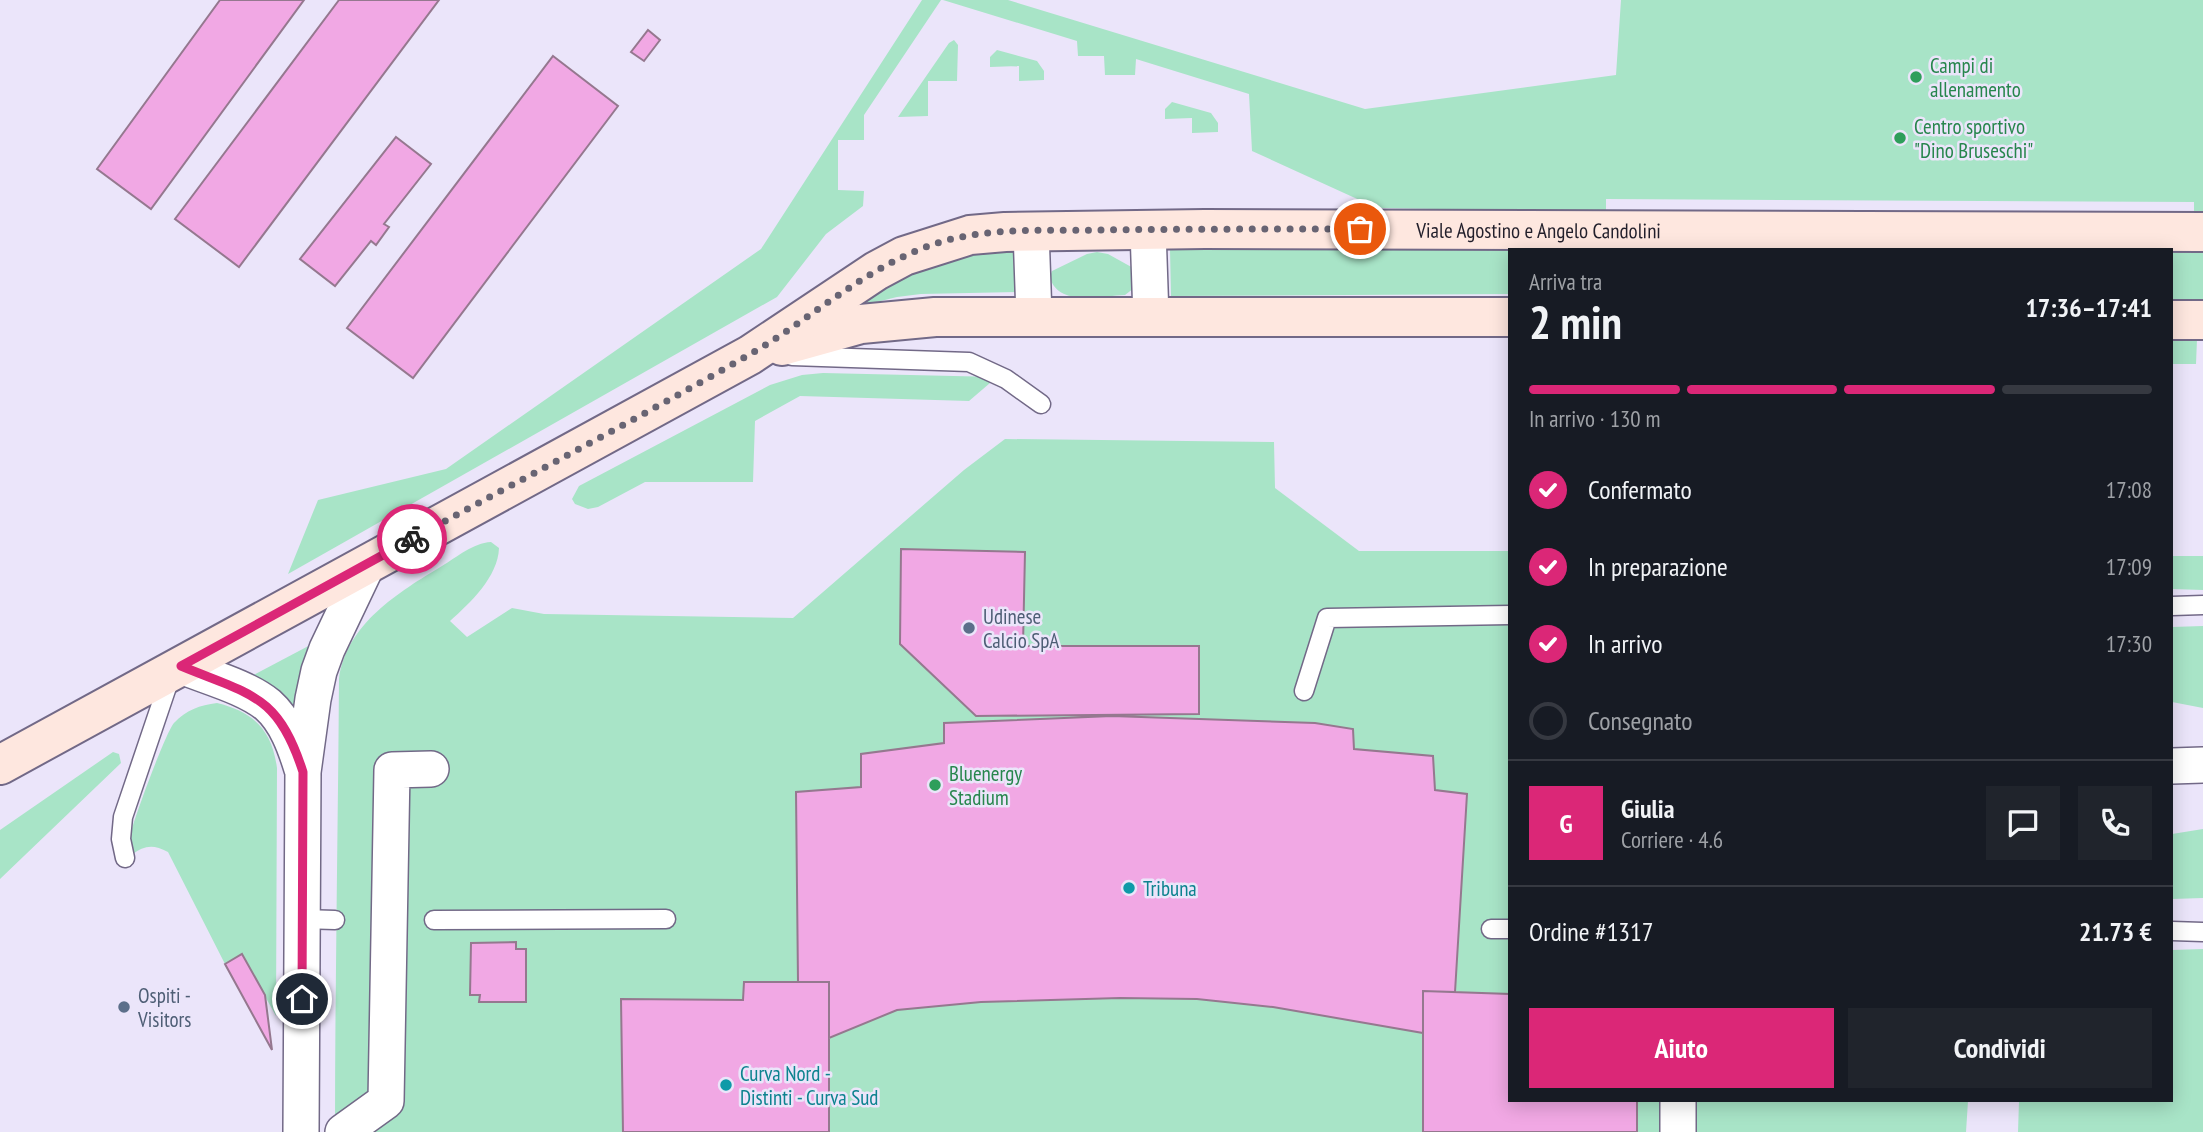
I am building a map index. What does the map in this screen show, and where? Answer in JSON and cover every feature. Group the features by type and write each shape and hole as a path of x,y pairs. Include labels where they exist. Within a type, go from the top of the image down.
{"street":[{"name":"Viale Agostino e Angelo Candolini","path":"0,765 750,355 876,271 904,256 970,235 1031,231 1148,230 2055,241 2203,232"},
{"path":"1148,230 1151,317"},
{"path":"1031,231 1034,316"},
{"name":"Viale Agostino e Angelo Candolini","path":"750,355 861,324 934,317 1508,317"},
{"path":"2173,320 2203,320"},
{"path":"303,772 319,671 331,639 368,564"},
{"path":"177,668 252,695 269,706 282,721 294,744 303,772 318,919 301,1132"},
{"path":"2173,766 2203,765"},
{"path":"342,1132 387,1101 392,770 431,769"},
{"path":"1678,1102 1678,1132"}],"lane":[{"path":"750,355 969,362 1006,379 1041,404"},
{"path":"2173,606 2203,605"},
{"path":"1304,691 1327,618 1508,615"},
{"path":"125,858 121,839 123,817 177,668"},
{"path":"433,920 666,919"},
{"path":"1491,929 1508,929"},
{"path":"2173,931 2203,932"}],"green space":[{"path":"922,0 941,0 864,115 864,140 838,140 838,190 864,191 863,206 826,234 777,297 288,574 318,500 446,469 761,249"},
{"name":"Centro sportivo \"Dino Bruseschi\"","path":"943,0 1008,0 1365,109 1616,75 1621,0 2203,0 2203,213 2194,213 2194,202 1606,199 1606,212 1377,208 1252,151 1249,94 1136,59 1135,75 1105,75 1104,56 1078,56 1077,41"},
{"path":"954,40 958,45 957,81 928,81 928,116 898,117 949,43"},
{"path":"997,50 1037,61 1044,71 1044,80 1019,81 1019,66 990,67 990,57"},
{"path":"1172,102 1211,113 1218,123 1218,132 1192,133 1192,118 1165,119 1165,109"},
{"path":"1016,249 1017,292 921,294 897,297 828,314 935,265 973,254"},
{"path":"1170,249 1508,249 1508,294 1171,296"},
{"path":"1097,252 1108,254 1135,269 1138,285 1125,295 1093,298 1061,293 1054,286 1050,277 1052,271"},
{"path":"2173,252 2203,253 2203,302 2173,302"},
{"path":"2173,339 2197,339 2196,364 2173,364"},
{"path":"823,373 997,377 969,401 800,396 755,421 753,482 645,482 598,507 588,509 575,504 572,499 579,486 770,385 802,375"},
{"name":"Bluenergy Stadium","path":"1005,439 1274,442 1275,488 1359,551 1508,551 1508,1102 1968,1102 1966,1132 335,1132 339,679 344,659 363,626 409,587 465,551 491,542 499,548 494,569 474,598 450,621 467,637 512,608 544,614 793,618 964,470"},
{"path":"2173,556 2203,556 2203,590 2173,589"},
{"path":"2203,626 2203,708 2173,702 2173,627"},
{"path":"316,642 300,741 246,679"},
{"path":"217,703 241,712 259,725 266,733 275,755 276,1016 242,955 225,964 168,852 149,847 131,855 133,824 170,730 188,711"},
{"path":"113,752 119,754 121,763 0,879 0,830"},
{"path":"2203,829 2203,898 2173,899 2173,834"},
{"path":"2203,949 2203,1132 2018,1132 2019,1102 2173,1102 2173,950"}],"building":[{"path":"220,0 304,0 151,209 97,169"},
{"path":"339,0 439,0 239,267 175,219"},
{"path":"648,30 660,40 644,61 631,52"},
{"path":"553,56 618,106 413,378 347,328"},
{"path":"396,137 431,164 384,224 389,227 376,245 371,241 335,286 300,259"},
{"path":"901,549 1025,552 1023,646 1199,646 1199,714 976,716 900,644"},
{"name":"Tribuna","path":"1112,716 1315,723 1353,729 1354,749 1433,756 1435,790 1467,794 1455,992 1423,991 1423,1033 1273,1007 1197,999 1120,998 981,1002 897,1010 829,1038 829,982 798,982 796,792 861,787 861,754 944,743 944,723"},
{"path":"516,942 516,949 526,949 526,1002 479,1002 480,995 470,995 471,943"},
{"path":"242,954 265,995 272,1050 225,964"},
{"name":"Curva Nord - Distinti - Curva Sud","path":"744,982 829,982 829,1132 623,1132 621,999 743,1000"},
{"path":"1423,991 1508,994 1508,1102 1637,1102 1637,1132 1423,1132"}],"way so far":[{"path":"412,539 750,355 876,271 904,256 945,241 970,235 1005,232 1360,229"}],"place":[{"name":"Campi di allenamento","path":"1916,77"},
{"name":"Centro sportivo \"Dino Bruseschi\"","path":"1900,138"},
{"name":"Udinese Calcio SpA","path":"969,628"},
{"name":"Bluenergy Stadium","path":"935,785"},
{"name":"Tribuna","path":"1129,888"},
{"name":"Ospiti - Visitors","path":"124,1007"},
{"name":"Curva Nord - Distinti - Curva Sud","path":"726,1085"}],"route":[{"path":"302,999 303,772 294,744 282,721 269,706 252,695 181,666 412,539"}]}
